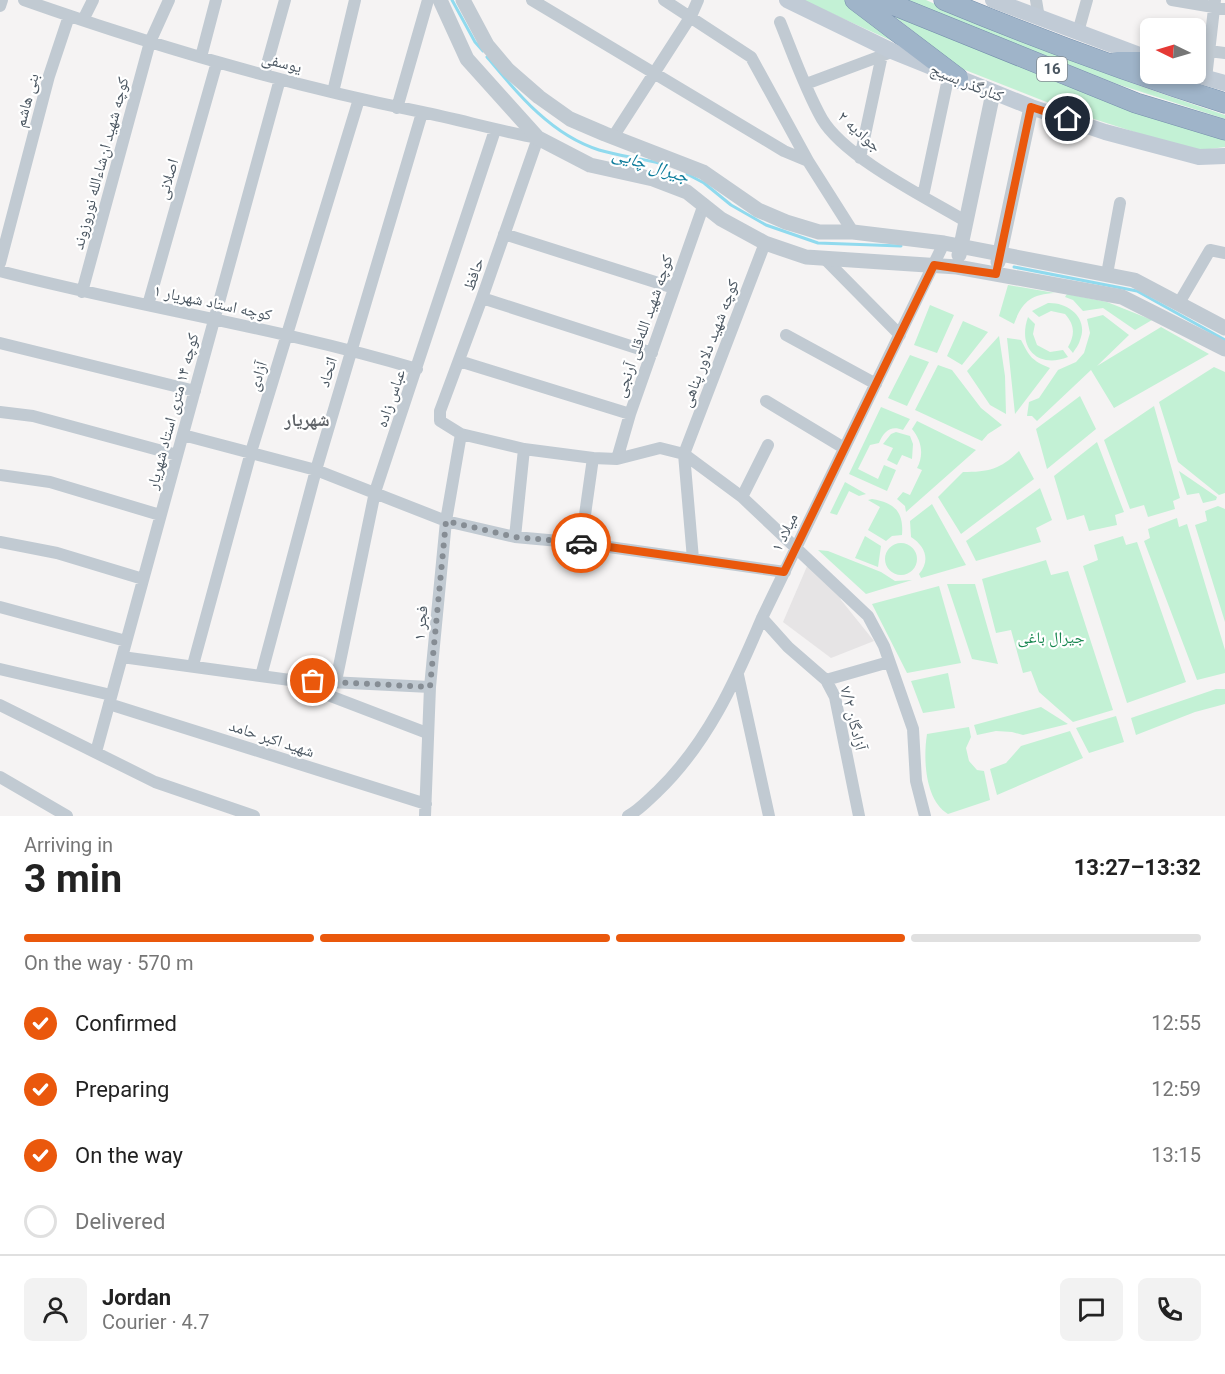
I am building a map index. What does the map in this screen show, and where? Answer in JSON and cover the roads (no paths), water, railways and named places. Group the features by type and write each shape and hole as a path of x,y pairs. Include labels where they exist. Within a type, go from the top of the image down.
{"highway":[{"path":"855,0 953,76"},
{"name":"16","path":"881,0 1136,103 1225,130"},
{"name":"16","path":"944,0 1026,34 1154,81 1225,103"},
{"path":"1106,62 1140,61"}],"main road":[{"name":"کنارگذر بسیج","path":"788,0 887,53 1031,107 1105,132 1199,158 1225,156"},
{"path":"993,0 1140,57"},
{"path":"1206,78 1225,83"}],"street":[{"path":"0,6 2,0"},
{"name":"یوسفی","path":"24,0 150,42 264,75 397,108 538,138"},
{"path":"83,20 93,0"},
{"name":"کوچه شهید ان‌شاءالله نوروزوند","path":"82,292 150,42 169,0"},
{"path":"201,57 216,0"},
{"path":"264,75 285,0"},
{"path":"333,92 355,0"},
{"path":"397,108 428,0"},
{"path":"440,0 467,59 538,138 590,165 653,178 687,192 721,219 765,243 806,257 957,267 1122,297 1225,349"},
{"path":"463,0 487,45 530,91 570,119 703,172 758,210 819,232 853,232 960,245 1134,280 1225,328"},
{"path":"664,0 751,57 808,161 853,232"},
{"path":"613,137 691,16 698,0"},
{"path":"1036,0 1039,18"},
{"path":"1078,32 1087,0"},
{"path":"1172,0 1218,6 1206,58"},
{"path":"541,2 784,151 808,161"},
{"name":"بنی هاشم","path":"0,263 49,76 69,16"},
{"name":"جوادیه ۲","path":"780,22 823,121 860,158 967,222"},
{"path":"1209,51 1225,53"},
{"path":"806,84 887,53"},
{"path":"860,158 887,53"},
{"name":"اصلانی","path":"148,305 217,62"},
{"path":"923,196 953,76"},
{"name":"کوچه ۱۴ متری استاد شهریار","path":"96,752 280,79"},
{"path":"957,267 993,93"},
{"name":"آزادی","path":"193,665 251,452 359,99"},
{"path":"996,274 1031,107"},
{"name":"اتحاد","path":"261,676 316,470 422,112"},
{"name":"عباس زاده","path":"336,681 375,492 495,130"},
{"name":"حافظ","path":"461,434 440,421 440,411 538,138"},
{"path":"1107,274 1120,203"},
{"name":"کوچه شهید الله‌قلی آرنجی","path":"617,459 630,414 704,204"},
{"path":"967,222 970,234 977,241 989,242 1005,231"},
{"path":"504,234 674,288"},
{"name":"کوچه شهید دلاور پناهی","path":"684,454 765,243"},
{"name":"میلاد ۱","path":"628,816 636,812 675,775 713,723 944,243"},
{"path":"1179,303 1210,250 1225,253"},
{"path":"825,259 900,335"},
{"name":"کوچه استاد شهریار ۱","path":"0,271 82,292 288,334 351,349 417,369"},
{"path":"482,298 652,353"},
{"path":"786,335 876,384"},
{"path":"0,343 195,391"},
{"path":"459,361 630,414"},
{"path":"766,401 844,448"},
{"path":"0,412 33,417 177,455"},
{"path":"461,434 524,449 593,458 617,459 660,448 684,454 741,497 865,612 884,646 913,729 916,781 925,816"},
{"name":"فجر ۱","path":"425,810 430,687 446,521 461,434"},
{"path":"183,435 316,470 446,521 515,537 581,543 784,572"},
{"path":"741,497 768,445"},
{"path":"515,537 524,449"},
{"path":"684,454 693,560"},
{"path":"581,543 593,458"},
{"path":"0,475 50,483 160,515"},
{"path":"0,542 57,554 143,579"},
{"path":"0,607 126,640"},
{"name":"آزادگان ۷/۲","path":"762,618 788,647 826,680 835,697 859,816"},
{"path":"122,657 290,680 430,687"},
{"path":"826,680 889,662"},
{"name":"شهید اکبر حامد","path":"0,669 110,699 425,810"},
{"path":"738,675 770,816"},
{"path":"290,680 427,733"},
{"path":"0,705 155,782 254,816"},
{"path":"0,777 67,816"}],"waterway":[{"name":"جیرال چایی","path":"452,0 475,42 483,51"},
{"name":"جیرال چایی","path":"487,57 536,111 565,134 599,150 662,164"},
{"name":"جیرال چایی","path":"687,174 704,183 731,205 766,225 818,243 901,246"},
{"name":"جیرال چایی","path":"1014,267 1137,291 1225,340"}],"district":[{"name":"شهریار","path":"307,420"}],"park label":[{"name":"جیرال باغی","path":"1051,637"}]}
